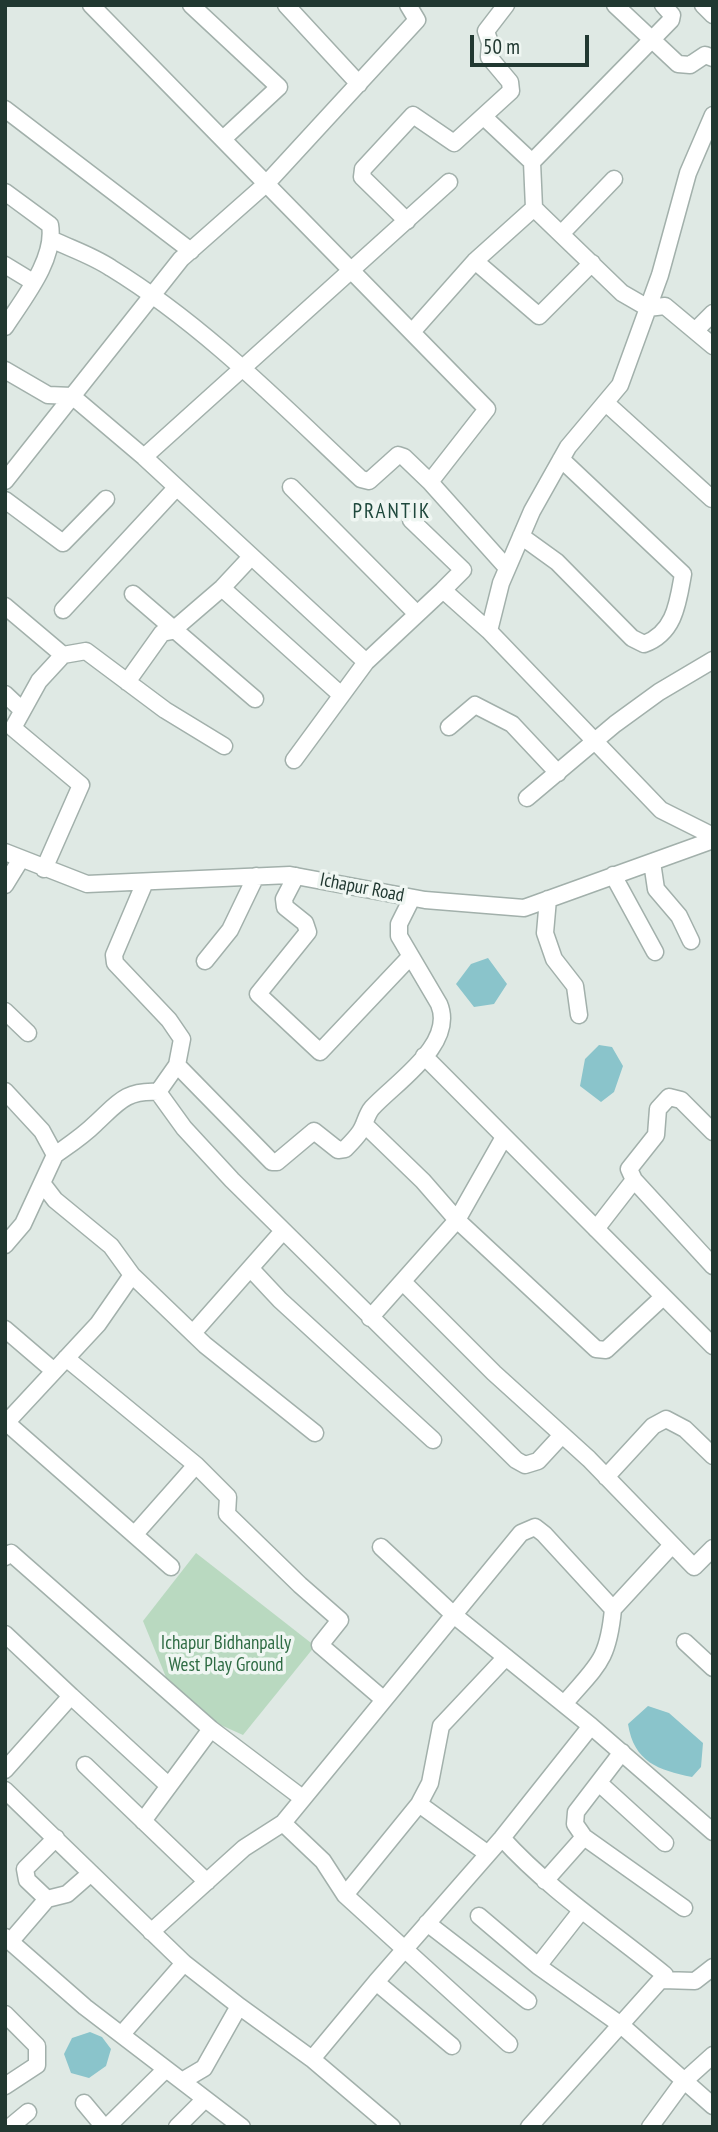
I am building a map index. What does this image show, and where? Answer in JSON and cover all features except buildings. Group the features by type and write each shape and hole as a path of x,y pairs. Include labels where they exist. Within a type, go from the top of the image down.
{"street":[{"path":"91,5 487,409 430,482"},
{"path":"191,5 279,87 223,139"},
{"path":"286,5 359,84"},
{"path":"407,221 362,177 363,169 413,115 454,143 512,89 510,82 489,58 491,43 486,32 506,5"},
{"path":"615,5 652,41 681,64 690,65 705,55 713,58"},
{"path":"532,162 672,18 663,5"},
{"path":"703,5 713,15"},
{"path":"5,481 135,322 151,294 191,251 267,183 417,20 411,6"},
{"path":"5,109 191,251"},
{"path":"489,631 507,568 561,459 620,385 648,308 688,173 713,115"},
{"path":"484,117 532,162 534,208 622,293 648,308 665,306 713,346"},
{"path":"561,234 614,179"},
{"path":"144,457 449,182"},
{"path":"5,192 50,225 53,240 33,282 5,327"},
{"path":"412,332 475,261 534,208"},
{"path":"53,240 109,266 151,294 244,369 361,479 369,481 398,455 404,457 507,568"},
{"path":"475,261 539,316 592,264"},
{"path":"5,265 33,282"},
{"path":"695,331 713,313"},
{"path":"5,370 48,395 72,396 144,457 250,558 366,662"},
{"path":"606,403 712,499"},
{"path":"521,536 557,562 632,638 643,644 652,640 675,617 683,575 561,459"},
{"path":"291,487 417,614"},
{"path":"63,610 176,488"},
{"path":"5,500 63,543 106,499"},
{"path":"294,760 366,662 463,570 411,520"},
{"path":"127,682 162,633 173,631 222,588 250,558"},
{"path":"222,588 341,694"},
{"path":"443,590 473,620 489,631 661,810 713,838"},
{"path":"132,594 173,631 220,666 255,699"},
{"path":"5,606 63,655"},
{"path":"44,869 81,785 14,729 39,681 63,655 83,649 127,682 224,746"},
{"path":"527,798 659,692 713,660"},
{"path":"5,694 22,710"},
{"path":"449,727 475,705 512,724 558,773"},
{"name":"Ichapur Road","path":"5,852 87,884 296,876 412,898 524,908 713,838"},
{"path":"5,885 21,859"},
{"path":"652,862 656,889 679,916 691,941"},
{"path":"613,875 655,952"},
{"path":"205,961 230,930 256,876"},
{"path":"296,876 284,899 285,907 305,923 308,932 258,994 320,1052 409,958"},
{"path":"145,882 114,951 114,960 180,1033 184,1044 177,1065 158,1092"},
{"path":"177,1065 274,1163 314,1131 343,1150 359,1134 369,1111 424,1056 441,1033 444,1015 409,958 398,929 412,898"},
{"path":"548,899 545,933 554,959 575,986 579,1016"},
{"path":"5,1011 28,1033"},
{"path":"424,1056 713,1346"},
{"path":"5,1091 42,1131 55,1155"},
{"path":"5,1245 23,1224 55,1155 94,1125 120,1099 140,1091 158,1092"},
{"path":"158,1092 184,1128 283,1231 516,1460 525,1465 538,1461 562,1435"},
{"path":"713,1132 681,1100 674,1097 665,1099 658,1109 656,1135 628,1169 634,1180 713,1266"},
{"path":"363,1124 423,1181 457,1220 598,1350 606,1350 663,1297"},
{"path":"370,1318 457,1220 504,1137"},
{"path":"596,1229 634,1180"},
{"path":"42,1183 55,1200 111,1246 132,1275 193,1333 315,1433"},
{"path":"193,1333 283,1231"},
{"path":"251,1269 280,1300 433,1440"},
{"path":"132,1275 98,1324 6,1424 171,1567"},
{"path":"403,1283 607,1477 694,1567 713,1548"},
{"path":"5,1329 54,1371"},
{"path":"66,1358 196,1465 228,1497 227,1514 300,1586 341,1619 320,1645 383,1699"},
{"path":"607,1477 653,1426 666,1419 685,1429 713,1456"},
{"path":"135,1535 196,1465"},
{"path":"151,1932 244,1848 283,1823 301,1797 455,1616 521,1533 535,1527 613,1609"},
{"path":"564,1704 604,1657 610,1643 613,1609 672,1545"},
{"path":"381,1547 455,1616 591,1726 713,1832"},
{"path":"5,1557 10,1553 211,1729 301,1797"},
{"path":"5,1634 169,1786"},
{"path":"685,1642 713,1668"},
{"path":"345,1895 419,1804 430,1783 441,1726 506,1657"},
{"path":"5,1770 71,1696"},
{"path":"312,2059 502,1838 591,1726"},
{"path":"143,1821 211,1729"},
{"path":"622,1752 574,1816 575,1824 584,1837 684,1908"},
{"path":"85,1765 206,1882"},
{"path":"598,1783 665,1843"},
{"path":"5,1790 184,1963 312,2059 392,2127"},
{"path":"419,1804 488,1854"},
{"path":"283,1823 323,1861 345,1895 509,2044"},
{"path":"545,1881 584,1837"},
{"path":"47,1899 27,1880 25,1869 56,1838"},
{"path":"502,1838 545,1881 665,1975 529,2127"},
{"path":"91,1873 66,1894 47,1899 8,1939 64,1990 242,2127"},
{"path":"538,1966 581,1911"},
{"path":"479,1916 538,1966 621,2025 713,2106"},
{"path":"427,1923 528,2001"},
{"path":"122,2034 184,1963"},
{"path":"662,1980 695,1981 713,1967"},
{"path":"376,1982 452,2046"},
{"path":"182,2081 204,2068 239,2006"},
{"path":"5,2014 37,2046 39,2053 37,2065 5,2086"},
{"path":"650,2127 683,2082 713,2055"},
{"path":"84,2104 105,2127 166,2069"},
{"path":"177,2127 205,2099"},
{"path":"10,2127 28,2112"}],"green space":[{"name":"Ichapur Bidhanpally West Play Ground","path":"196,1553 315,1646 243,1735 214,1722 170,1687 143,1621"}],"water":[{"path":"488,958 507,984 494,1004 474,1007 456,984 471,964"},
{"path":"599,1045 612,1047 623,1066 614,1092 601,1102 580,1086 585,1059"},
{"path":"648,1706 669,1713 703,1743 701,1767 692,1777 658,1767 642,1756 636,1747 628,1724"},
{"path":"90,2032 102,2037 111,2049 106,2066 89,2078 71,2073 64,2054 72,2038"}],"district":[{"name":"PRANTIK","path":"392,512"}]}
